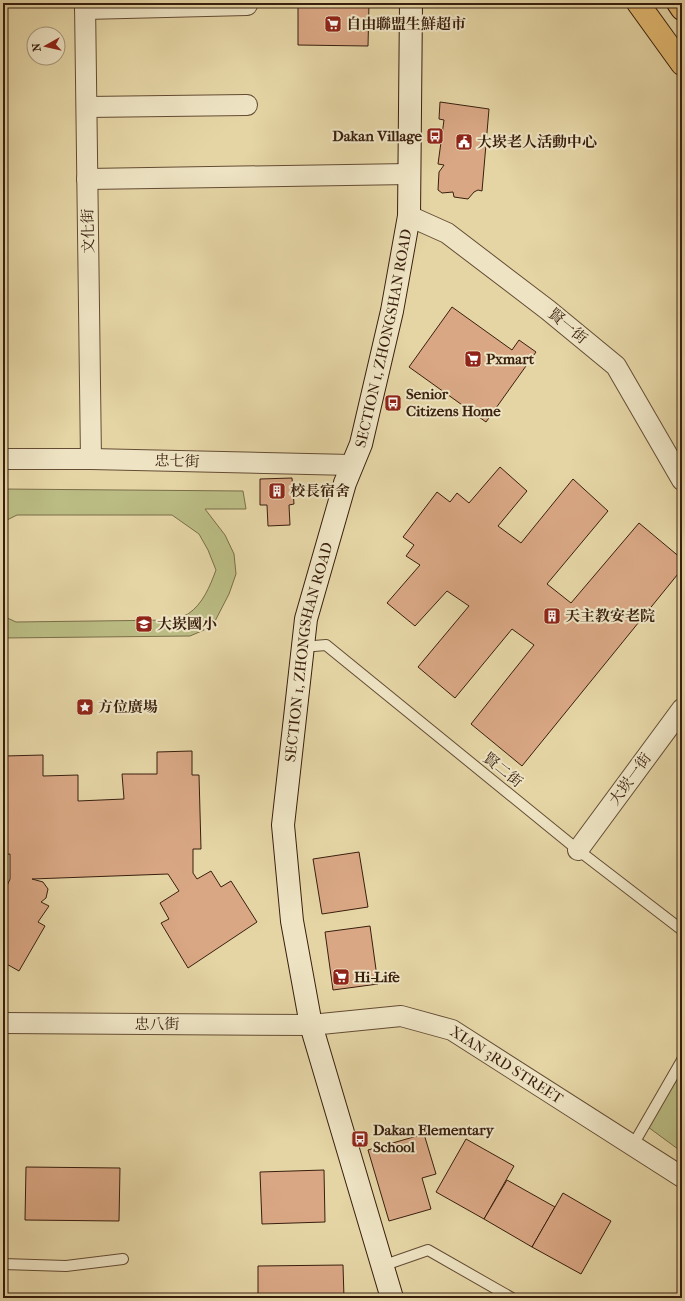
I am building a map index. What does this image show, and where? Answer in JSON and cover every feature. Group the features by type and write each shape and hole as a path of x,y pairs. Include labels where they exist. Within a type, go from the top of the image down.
{"main road":[{"name":"SECTION 1, ZHONGSHAN ROAD","path":"386,1295 382,1266 311,1025 292,921 283,825 306,620 345,483 351,465 361,444 392,311 409,216 411,3"},
{"path":"638,3 682,64"},
{"path":"678,3 682,9"}],"street":[{"path":"85,6 247,5"},
{"name":"文化街","path":"85,6 91,459"},
{"path":"87,107 247,105"},
{"path":"87,179 409,174"},
{"name":"賢一街","path":"409,216 447,233 548,310 616,366 682,480"},
{"name":"忠七街","path":"3,459 91,459 351,465"},
{"name":"大崁一街","path":"578,850 682,709"},
{"name":"XIAN 3RD STREET","path":"311,1025 401,1016 452,1030 682,1177"},
{"name":"忠八街","path":"3,1023 311,1025"}],"lane":[{"name":"賢二街","path":"302,648 326,645 578,850 682,930"},
{"path":"633,1145 682,1060"},
{"path":"382,1266 428,1250 512,1298"},
{"path":"3,1264 66,1266 123,1259"}],"green space":[{"path":"3,489 243,491 246,509 205,509 225,535 234,554 236,574 229,594 214,623 204,630 190,636 3,638 3,616 16,622 173,620 188,614 198,605 202,600 216,570 208,550 199,534 172,515 17,515 3,522"},
{"path":"682,1069 682,1152 648,1127"}],"building":[{"name":"自由聯盟生鮮超市","path":"298,3 369,3 368,46 298,45"},
{"name":"大崁老人活動中心","path":"440,102 489,109 482,191 478,190 474,192 468,199 454,197 453,192 442,193 438,190 439,172 444,165 438,164 444,120 439,119"},
{"name":"Pxmart","path":"452,307 512,350 519,340 536,352 486,422 409,367"},
{"name":"天主教安老院","path":"500,467 527,491 498,526 521,543 573,479 608,511 547,584 571,603 639,523 682,559 682,569 522,766 471,724 534,645 512,629 455,698 418,667 469,606 447,591 415,626 387,603 420,565 406,556 414,545 403,537 437,492 450,502 457,493 469,503"},
{"name":"校長宿舍","path":"292,478 294,504 289,505 290,525 268,526 267,505 260,505 260,479"},
{"path":"192,751 192,775 199,775 201,849 193,849 193,873 197,879 211,871 221,887 231,881 257,922 188,968 161,923 169,919 160,903 179,891 168,874 32,879 43,882 48,889 46,898 41,902 49,906 38,922 45,926 19,971 3,962 3,884 7,886 10,879 10,854 3,855 3,780 5,780 5,756 43,755 43,776 78,775 78,801 124,799 122,774 157,774 157,752"},
{"path":"359,852 368,907 322,914 313,859"},
{"path":"370,926 378,984 333,990 325,932"},
{"path":"424,1134 436,1174 422,1178 431,1209 389,1221 368,1150"},
{"path":"466,1139 514,1166 484,1219 436,1192"},
{"path":"26,1167 120,1168 119,1221 25,1220"},
{"path":"324,1170 325,1222 262,1224 260,1172"},
{"path":"507,1180 555,1207 532,1247 484,1219"},
{"path":"563,1193 611,1221 581,1274 532,1247"},
{"path":"343,1265 344,1298 258,1298 258,1266"}],"place":[{"name":"自由聯盟生鮮超市","path":"333,24"},
{"name":"Dakan Village","path":"435,136"},
{"name":"大崁老人活動中心","path":"464,142"},
{"name":"Pxmart","path":"473,359"},
{"name":"Senior Citizens Home","path":"393,403"},
{"name":"校長宿舍","path":"277,491"},
{"name":"天主教安老院","path":"552,616"},
{"name":"大崁國小","path":"144,624"},
{"name":"方位廣場","path":"85,707"},
{"name":"Hi-Life","path":"341,977"},
{"name":"Dakan Elementary School","path":"360,1139"}]}
